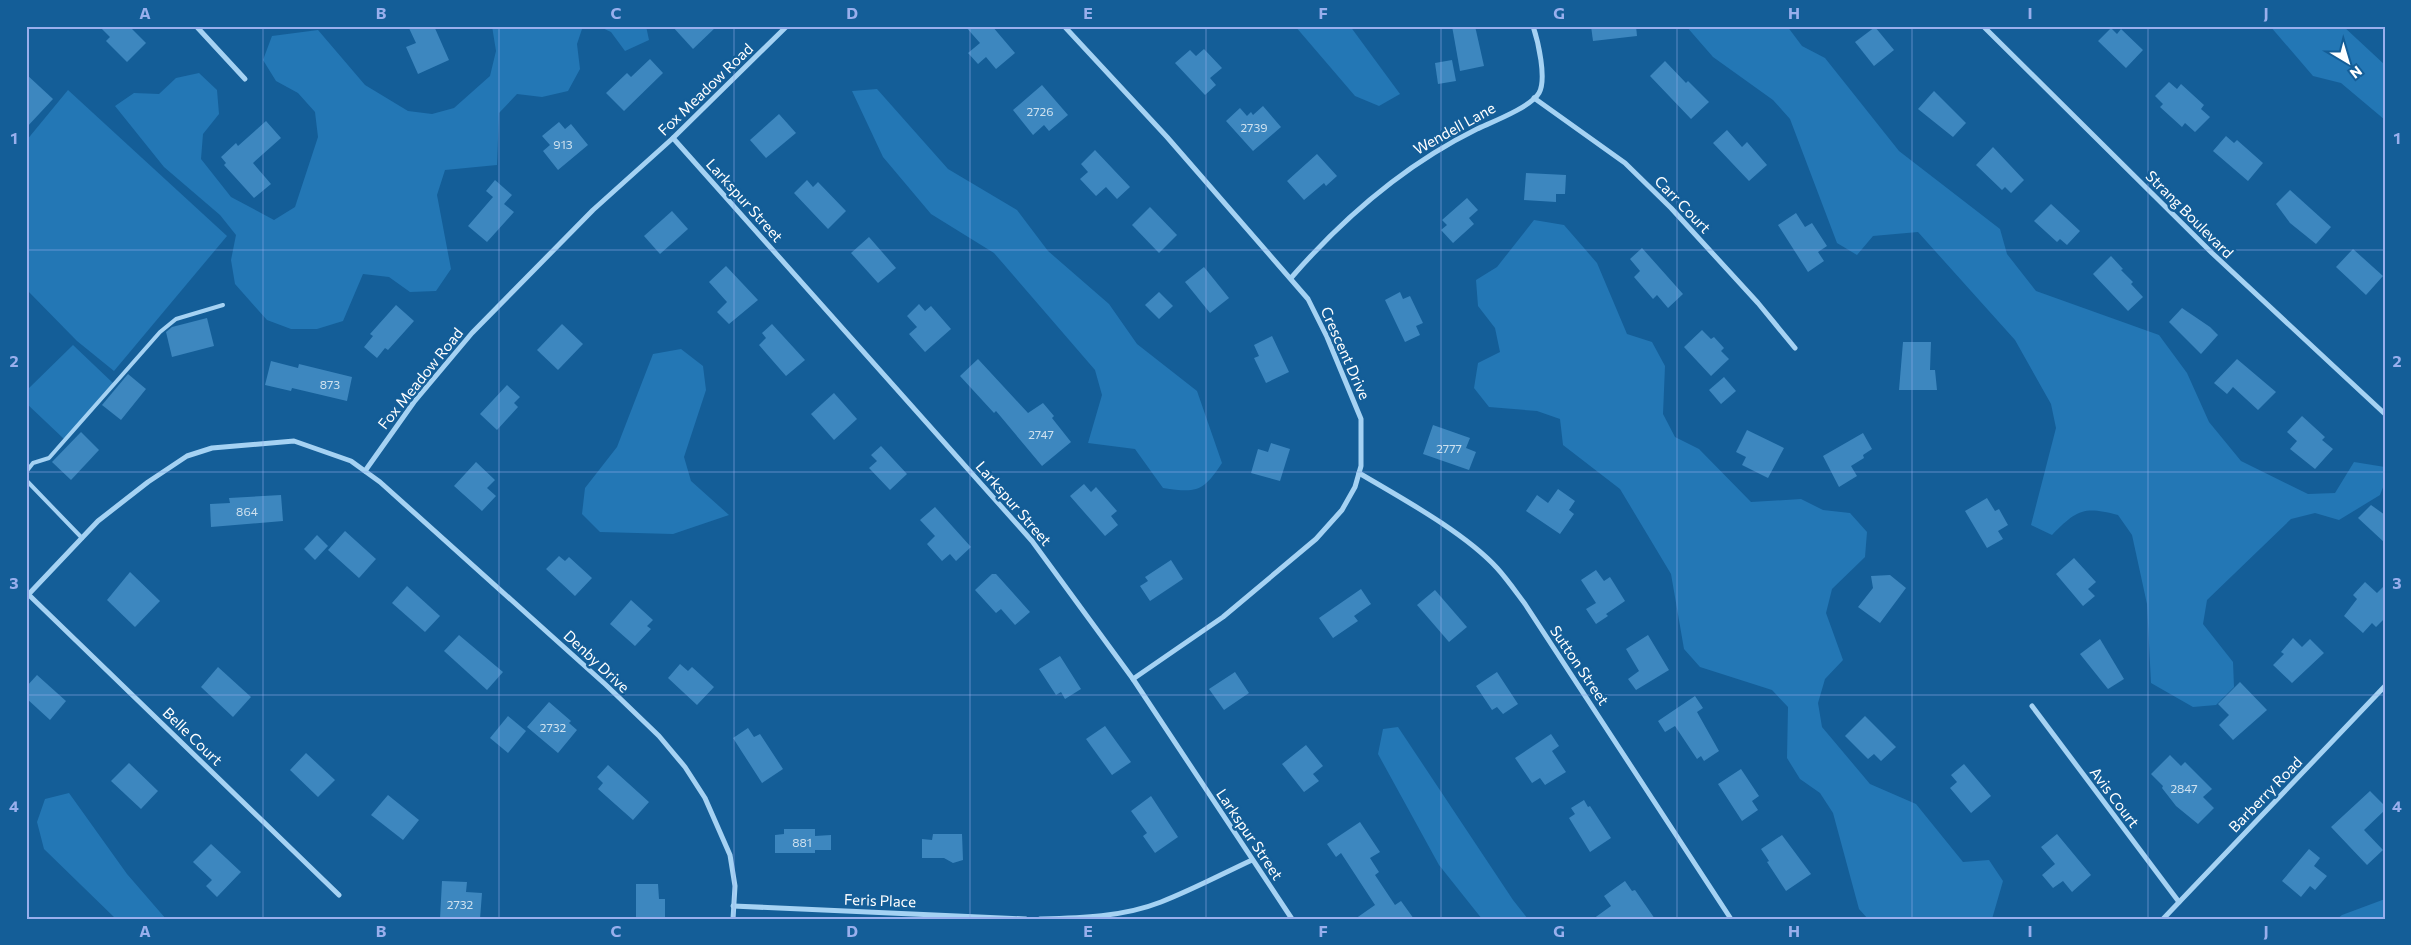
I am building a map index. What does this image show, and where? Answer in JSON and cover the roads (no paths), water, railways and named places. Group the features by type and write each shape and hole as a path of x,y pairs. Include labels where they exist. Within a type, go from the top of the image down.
{"street":[{"path":"196,26 245,79"},
{"name":"Fox Meadow Road","path":"365,471 414,402 472,333 593,210 673,138 787,26"},
{"name":"Crescent Drive","path":"1064,26 1308,299 1327,337 1361,419 1361,466 1355,487 1342,510 1316,539 1223,617 1133,679"},
{"path":"1533,26 1537,38 1543,80 1539,94 1534,98"},
{"name":"Strang Boulevard","path":"1984,26 2212,254 2385,414"},
{"name":"Wendell Lane","path":"1290,278 1328,237 1375,195 1411,167 1442,146 1525,105 1534,98"},
{"name":"Carr Court","path":"1534,98 1625,163 1678,215 1758,303 1795,348"},
{"name":"Larkspur Street","path":"673,138 1032,541 1133,679 1292,919"},
{"path":"27,596 98,521 148,482 187,456 212,448 294,441 343,458 365,471"},
{"name":"Denby Drive","path":"365,471 606,685 659,736 685,768 705,798 730,855 735,886 732,919"},
{"name":"Sutton Street","path":"1359,473 1443,525 1474,547 1496,567 1530,612 1731,919"},
{"name":"Belle Court","path":"27,596 339,895"},
{"name":"Barberry Road","path":"2163,919 2385,686"},
{"name":"Avis Court","path":"2032,706 2179,902"},
{"path":"1040,919 1086,918 1124,912 1160,902 1252,860"},
{"name":"Feris Place","path":"733,906 1026,919"}],"lane":[{"path":"26,472 33,463 49,458 160,332 176,319 223,305"},
{"path":"26,480 82,538"}]}
